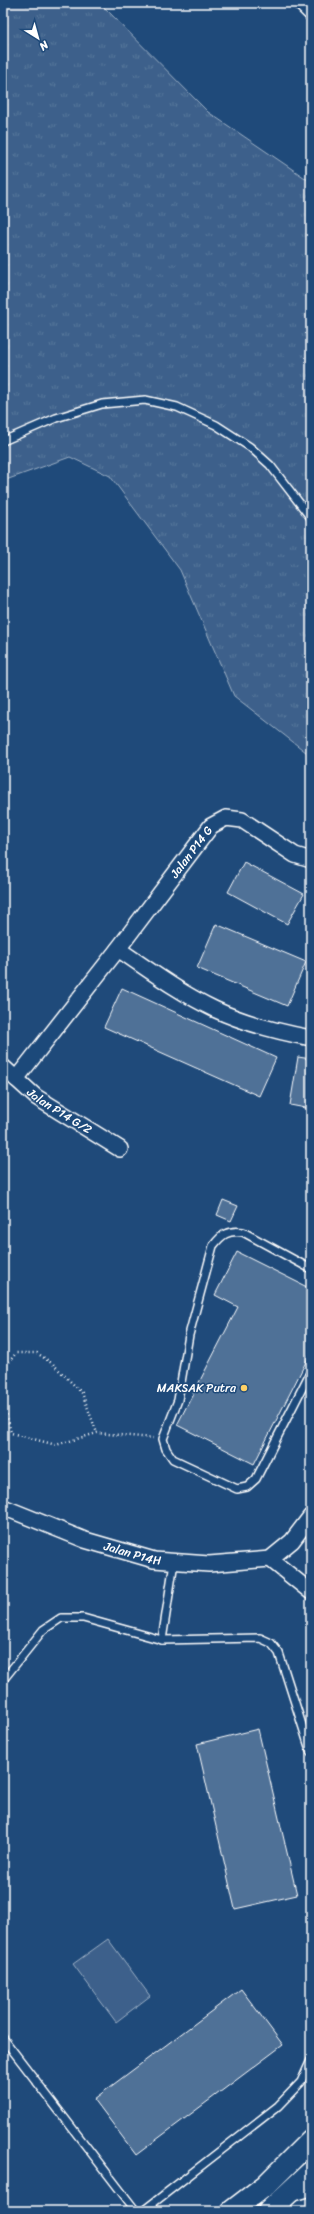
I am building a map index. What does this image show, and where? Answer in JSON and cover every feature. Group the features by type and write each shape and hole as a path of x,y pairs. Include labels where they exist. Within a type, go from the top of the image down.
{"main road":[{"path":"232,2211 266,2185 311,2140"},
{"path":"274,2207 311,2172"}],"street":[{"path":"301,3 311,13"},
{"name":"Jalan P14 G","path":"16,1079 118,949 211,826 226,818 242,820 295,855 311,860"},
{"path":"118,949 181,990 215,1009 282,1032 311,1038"},
{"name":"Jalan P14 G/2","path":"3,1067 36,1097 120,1149"},
{"name":"Jalan P14H","path":"3,1507 85,1540 154,1560 208,1564 270,1559"},
{"path":"311,1516 292,1541 270,1559 311,1592"}],"lane":[{"path":"3,442 56,418 102,404 145,400 177,407 216,425 250,447 270,465 311,518"},
{"path":"311,1269 243,1232 232,1230 221,1235 213,1246 189,1335 178,1400 163,1439 166,1449 174,1459 237,1489 247,1487 256,1479 311,1371"},
{"path":"162,1640 174,1562"},
{"path":"3,1680 43,1630 61,1618 83,1618 162,1640 260,1638 271,1642 279,1653 311,1753"},
{"path":"3,2038 136,2211"},
{"path":"143,2211 278,2106 300,2082 311,2060"},
{"path":"274,2207 311,2192"}],"path":[{"path":"3,1376 3,1370 16,1353 37,1353 53,1364 82,1393 97,1433"},
{"path":"3,1399 11,1432 56,1445 97,1433 163,1439"}],"green space":[{"path":"3,3 100,3 208,112 311,182 311,756 234,696 180,570 110,476 70,457 3,481"},
{"path":"108,1939 150,1996 116,2022 73,1964"}],"building":[{"path":"244,862 304,894 287,924 228,892"},
{"path":"216,924 306,962 287,1006 197,968"},
{"path":"122,988 276,1058 259,1096 104,1027"},
{"path":"298,1057 311,1059 311,1109 290,1105"},
{"path":"223,1200 238,1206 231,1221 217,1215"},
{"name":"MAKSAK Putra","path":"237,1252 311,1289 311,1352 254,1464 177,1425 238,1307 215,1295"},
{"path":"258,1729 297,1895 235,1909 197,1744"},
{"path":"241,1989 283,2045 136,2155 94,2099"}],"place":[{"name":"MAKSAK Putra","path":"244,1388"}]}
